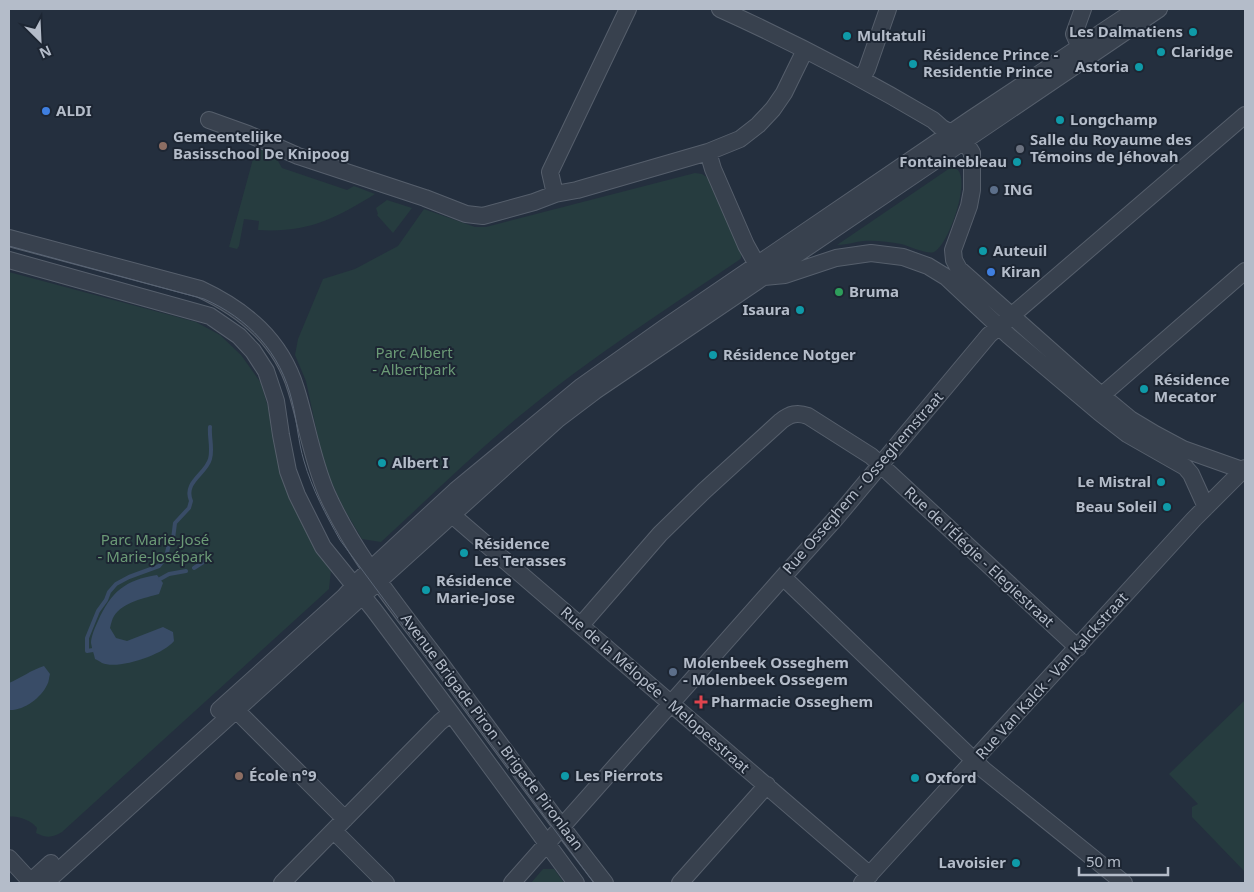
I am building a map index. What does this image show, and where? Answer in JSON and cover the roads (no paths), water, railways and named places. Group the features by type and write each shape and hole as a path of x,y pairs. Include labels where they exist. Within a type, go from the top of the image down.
{"street":[{"path":"555,194 550,172 628,9"},
{"path":"720,9 862,78 933,120 957,137 972,153 972,190 962,227 953,250 939,263 928,266"},
{"path":"862,78 868,69 888,9"},
{"path":"1082,53 1074,34 1083,9"},
{"path":"1082,53 1137,9"},
{"path":"9,858 34,883 358,591 446,510 531,426 582,386 643,350 1082,53 1158,9"},
{"path":"209,120 248,134 298,156 425,198 466,214 483,216 708,152 740,139 774,109 805,50"},
{"name":"Rue Osseghem - Osseghemstraat","path":"512,883 836,518 989,335 1245,115"},
{"path":"708,152 712,169 746,245 760,271"},
{"name":"Avenue Brigade Piron - Brigade Pironlaan","path":"9,238 200,289 242,312 266,334 289,370 296,388 310,448 327,493 349,536 375,575 605,883"},
{"path":"953,250 954,260 959,269 1005,321"},
{"path":"760,271 785,275 836,258 871,253 903,257 928,266 946,277 1005,321 1096,400 1127,434 1185,467 1191,474 1206,507"},
{"name":"Avenue Brigade Piron - Brigade Pironlaan","path":"9,260 210,316 239,336 253,351 266,371 276,402 288,471 297,495 323,547 451,713 576,883"},
{"path":"1096,400 1245,271"},
{"path":"1096,400 1183,449 1245,470"},
{"name":"Rue de l'Élégie - Elegiestraat","path":"581,625 660,534 704,491 789,415 799,413 808,416 881,465 1078,648"},
{"name":"Rue Van Kalck - Van Kalckstraat","path":"866,879 1206,507 1245,470"},
{"name":"Rue de la Mélopée - Melopeestraat","path":"446,510 766,785 866,879"},
{"path":"783,577 974,762 1124,883"},
{"path":"232,706 345,819"},
{"path":"282,883 451,713"},
{"path":"680,883 766,785"},
{"path":"334,831 386,883"}],"water":[{"path":"157,575 163,583 159,594 135,601 123,607 114,616 110,628 116,638 127,641 163,627 173,632 174,641 151,656 129,663 109,665 95,659 91,643 92,638 97,623 108,602 120,589 128,584"},
{"path":"44,666 50,674 48,684 44,690 26,706 9,710 9,683"}],"waterway":[{"path":"93,650 87,651 87,638 98,611 109,592 116,584 129,577 159,566 166,557 169,544 173,539 175,523 189,508 191,501 189,494 192,483 210,459 210,427"},
{"path":"194,568 208,559"},
{"path":"160,579 169,574 186,571"}],"tram line":[{"path":"9,246 204,299 235,316 260,339 280,367 287,384 307,471 320,502 340,540 594,883"}],"place":[{"name":"Les Dalmatiens","path":"1193,32"},
{"name":"Multatuli","path":"847,36"},
{"name":"Claridge","path":"1161,52"},
{"name":"Résidence Prince - Residentie Prince","path":"913,64"},
{"name":"Astoria","path":"1139,67"},
{"name":"ALDI","path":"46,111"},
{"name":"Longchamp","path":"1060,120"},
{"name":"Gemeentelijke Basisschool De Knipoog","path":"163,146"},
{"name":"Salle du Royaume des Témoins de Jéhovah","path":"1020,149"},
{"name":"Fontainebleau","path":"1017,162"},
{"name":"ING","path":"994,190"},
{"name":"Auteuil","path":"983,251"},
{"name":"Kiran","path":"991,272"},
{"name":"Bruma","path":"839,292"},
{"name":"Isaura","path":"800,310"},
{"name":"Résidence Notger","path":"713,355"},
{"name":"Résidence Mecator","path":"1144,389"},
{"name":"Albert I","path":"382,463"},
{"name":"Le Mistral","path":"1161,482"},
{"name":"Beau Soleil","path":"1167,507"},
{"name":"Résidence Les Terasses","path":"464,553"},
{"name":"Résidence Marie-Jose","path":"426,590"},
{"name":"Molenbeek Osseghem - Molenbeek Ossegem","path":"673,672"},
{"name":"Pharmacie Osseghem","path":"701,702"},
{"name":"École n°9","path":"239,776"},
{"name":"Les Pierrots","path":"565,776"},
{"name":"Oxford","path":"915,778"},
{"name":"Lavoisier","path":"1016,863"}],"park label":[{"name":"Parc Albert - Albertpark","path":"414,362"},
{"name":"Parc Marie-José - Marie-Josépark","path":"155,548"}]}
